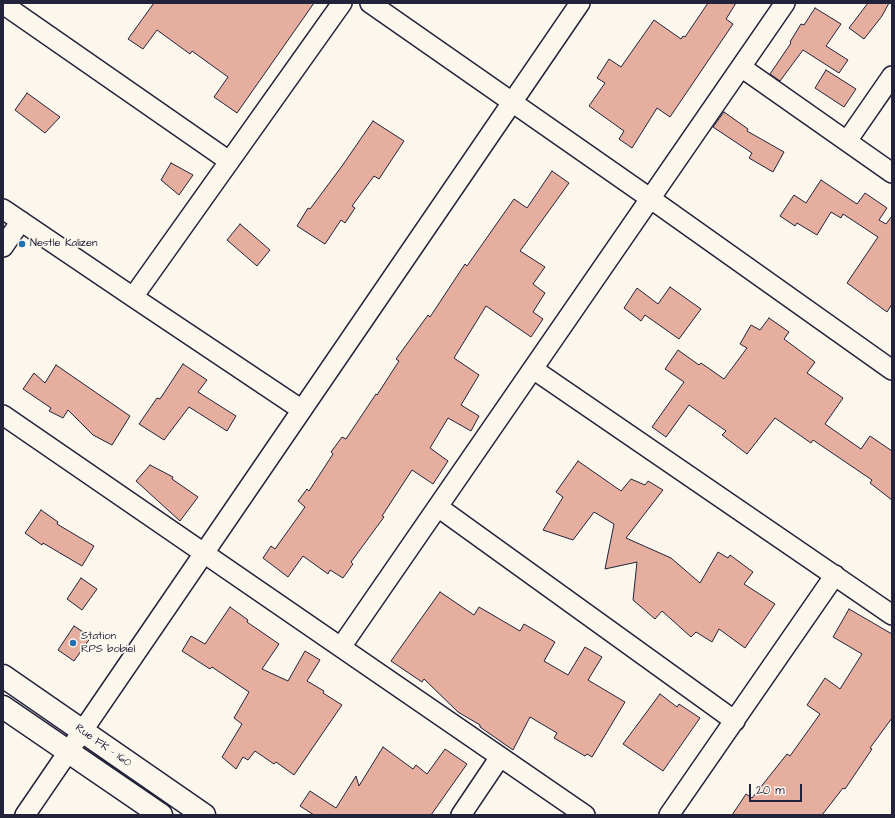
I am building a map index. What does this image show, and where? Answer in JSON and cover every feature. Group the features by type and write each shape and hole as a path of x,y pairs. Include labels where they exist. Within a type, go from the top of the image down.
{"main road":[{"name":"Rue FK - 160","path":"3,676 204,815"},
{"path":"3,706 161,815"}],"street":[{"path":"133,297 342,3"},
{"path":"371,3 892,370"},
{"path":"25,815 580,3"},
{"path":"341,647 786,3"},
{"path":"3,4 229,161"},
{"path":"741,67 892,173"},
{"path":"847,141 892,76"},
{"path":"3,209 302,410"},
{"path":"3,247 21,221"},
{"path":"533,369 892,615"},
{"path":"3,415 585,815"},
{"path":"438,507 735,721"},
{"path":"669,815 834,575"},
{"path":"461,815 500,757"}],"building":[{"path":"154,3 314,3 237,113 214,97 228,77 192,51 190,54 157,30 143,49 128,39"},
{"path":"708,3 736,3 726,19 733,24 670,117 657,108 632,148 619,139 624,131 589,106 605,83 597,78 609,59 621,67 654,20 681,39 683,36 685,37"},
{"path":"868,3 889,3 882,16 864,39 849,28"},
{"path":"815,8 841,24 826,46 848,60 839,73 803,50 780,81 770,74 791,43 790,42 801,24 804,25"},
{"path":"826,70 856,89 844,107 815,88"},
{"path":"27,93 60,117 45,133 15,110"},
{"path":"724,112 748,129 747,131 784,152 773,172 749,158 752,153 713,127"},
{"path":"373,121 404,141 379,179 374,176 352,206 355,208 345,223 341,220 325,244 297,226 308,208 310,209"},
{"path":"171,163 193,175 179,195 161,180"},
{"path":"552,171 569,183 520,251 545,267 533,284 545,293 533,312 543,319 531,337 486,306 454,358 479,375 461,405 479,416 471,431 448,418 430,448 448,461 433,484 412,470 382,516 384,517 351,562 353,564 343,578 330,570 328,574 303,556 288,577 263,558 271,546 275,549 305,507 298,501 307,489 309,491 333,454 331,452 342,437 346,439 376,394 377,395 399,361 396,359 428,315 430,317 465,264 467,266 514,199 527,208"},
{"path":"821,180 857,204 865,193 887,208 879,220 886,224 892,216 892,304 887,312 847,283 878,237 843,214 841,218 831,212 817,235 797,223 795,226 780,216 794,195 806,203"},
{"path":"240,224 270,250 257,266 227,240"},
{"path":"670,287 701,309 679,339 645,315 641,321 624,308 637,288 658,304"},
{"path":"769,318 789,332 784,339 815,362 807,373 843,398 825,424 861,449 870,436 892,451 892,500 870,483 872,480 813,440 811,443 775,418 747,454 722,435 726,431 689,405 666,437 652,427 684,382 665,369 678,350 699,365 701,363 724,379 747,348 740,344 751,325 760,330"},
{"path":"183,364 207,380 198,392 236,416 227,431 189,407 164,440 139,424 157,398 160,399"},
{"path":"56,365 130,416 112,445 93,435 68,410 63,418 49,411 51,408 23,389 34,373 45,383"},
{"path":"578,461 621,491 631,479 645,485 648,481 663,490 626,538 671,558 700,583 718,552 728,558 730,555 753,572 744,584 775,604 745,648 719,629 712,642 696,632 691,637 662,611 655,619 633,600 637,562 605,569 614,524 594,512 573,540 543,530 563,497 556,492"},
{"path":"150,465 173,477 172,479 198,497 180,521 136,481"},
{"path":"41,510 58,522 57,524 94,546 82,566 43,543 42,545 25,533"},
{"path":"81,578 97,589 82,610 67,599"},
{"path":"440,592 474,615 479,607 520,631 524,624 555,642 544,661 568,675 585,647 602,657 588,680 625,702 592,757 587,754 585,756 554,738 557,733 530,717 513,750 480,727 480,725 458,712 424,679 422,682 391,661"},
{"path":"230,607 248,620 247,622 279,644 262,669 288,681 305,651 320,660 307,681 324,691 323,693 342,705 294,775 276,762 274,764 255,751 248,760 243,757 236,769 222,757 242,724 234,718 249,692 212,667 210,669 182,651 191,636 205,644"},
{"path":"849,609 892,634 892,718 870,748 872,749 845,789 843,788 822,815 732,815 746,794 752,798 787,754 790,756 820,714 807,705 825,678 840,689 862,654 833,637"},
{"path":"74,626 91,637 74,661 58,650"},
{"path":"660,694 677,707 679,704 700,718 663,771 623,744"},
{"path":"383,747 413,769 416,765 427,774 445,749 467,764 431,815 314,815 300,806 310,791 336,808 356,776 359,786"}],"place":[{"name":"Nestle Kalizen","path":"22,244"},
{"name":"Station RPS bobiel","path":"73,643"}]}
